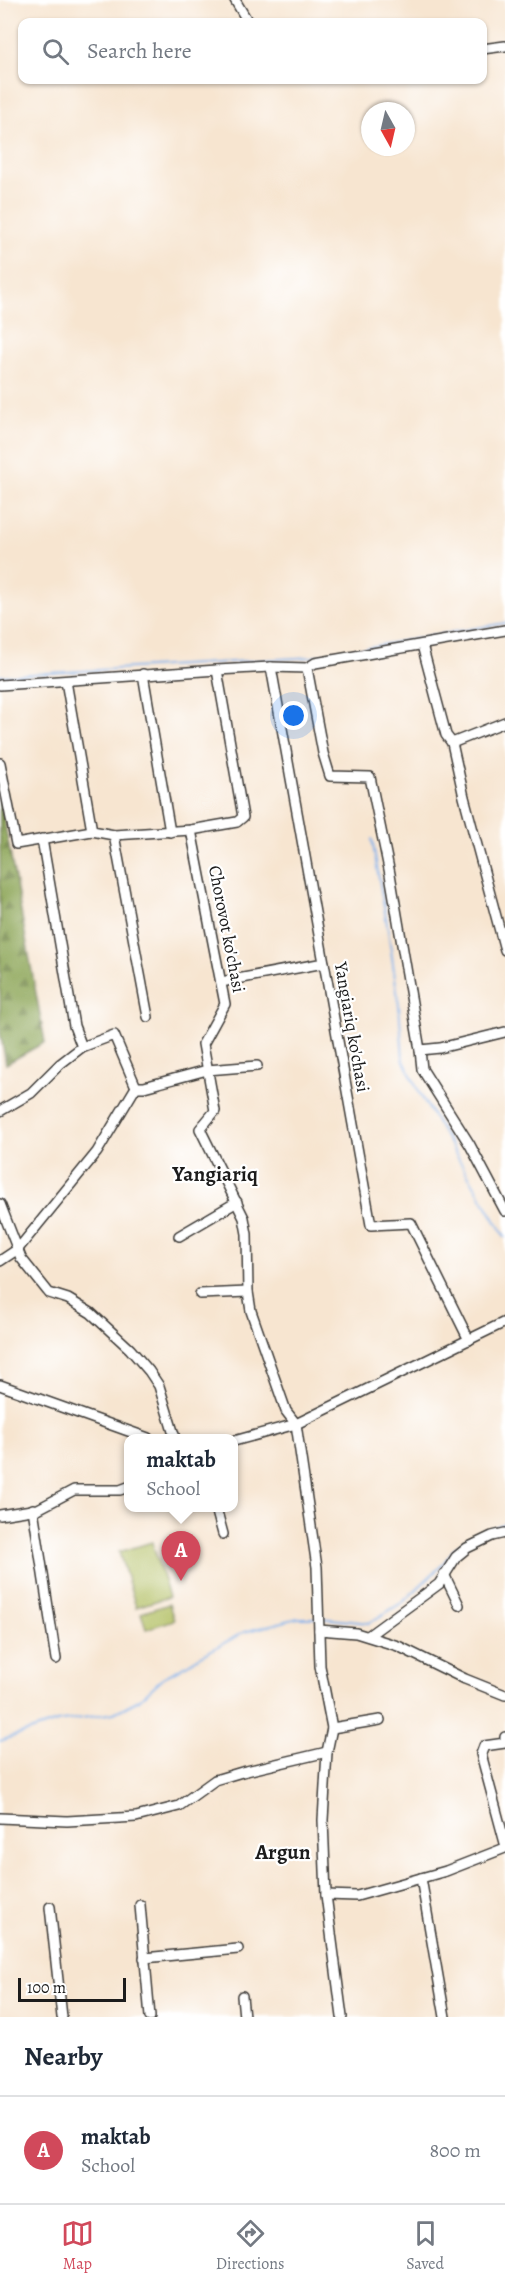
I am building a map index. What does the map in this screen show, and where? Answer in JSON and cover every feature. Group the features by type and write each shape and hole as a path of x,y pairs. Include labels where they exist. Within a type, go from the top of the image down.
{"street":[{"path":"235,0 246,18"},
{"path":"487,48 505,46"},
{"path":"0,685 143,674 271,667 307,668 315,663 505,630"},
{"path":"422,645 446,735 452,743 505,950"},
{"name":"Yangiariq ko'chasi","path":"271,667 371,1225 411,1223 469,1340"},
{"path":"307,668 323,753 330,776 370,777 390,874 422,1070 470,1145 505,1211"},
{"path":"0,763 16,844 92,831 114,835 170,832 237,822 243,817 217,670"},
{"path":"143,674 170,832"},
{"path":"66,681 92,831"},
{"path":"452,743 505,722"},
{"name":"Chorovot ko'chasi","path":"191,830 225,1004 202,1044 215,1111 200,1129 237,1202"},
{"path":"114,835 148,1017"},
{"path":"42,839 74,1026 82,1047"},
{"path":"221,982 324,963"},
{"path":"420,1050 440,1048 505,1032"},
{"path":"0,1112 31,1093 60,1064 82,1047 114,1035 136,1087"},
{"path":"136,1087 144,1087 207,1070 257,1066"},
{"path":"0,1262 18,1249 97,1152 136,1087"},
{"path":"179,1236 237,1202 244,1218 247,1234 248,1292 251,1311 286,1411 296,1424 317,1567 320,1665 332,1728 327,1752 323,1820 326,1895 342,2017"},
{"path":"0,1204 21,1258 49,1293 68,1299 91,1313 149,1371 159,1386 174,1434"},
{"path":"200,1294 248,1292"},
{"path":"238,1440 296,1424 406,1368 505,1322"},
{"path":"0,1385 137,1434"},
{"path":"0,1515 33,1509 74,1490 124,1489"},
{"path":"33,1509 56,1659"},
{"path":"217,1512 223,1534"},
{"path":"368,1636 439,1584 456,1557 467,1548 492,1536 505,1533"},
{"path":"444,1574 459,1605"},
{"path":"319,1630 356,1632 398,1646 465,1679 505,1695"},
{"path":"332,1728 380,1720"},
{"path":"505,1737 505,1743 484,1746 481,1754 505,1843"},
{"path":"0,1818 67,1821 136,1817 179,1806 215,1780 327,1752"},
{"path":"326,1895 357,1896 422,1878 505,1848"},
{"path":"422,1878 445,2017"},
{"path":"140,1905 150,2017"},
{"path":"50,1907 62,2017"},
{"path":"144,1958 238,1949"},
{"path":"242,1996 244,2017"}],"green space":[{"path":"0,798 45,1042 6,1064 0,1032"},
{"path":"152,1542 169,1597 136,1607 119,1552"},
{"path":"169,1604 174,1620 146,1629 141,1613"}],"waterway":[{"path":"0,676 313,657 505,623"},
{"path":"372,839 399,1005 403,1059 420,1094 505,1237"},
{"path":"321,1618 369,1623 403,1602 464,1541 505,1523"},
{"path":"0,1741 57,1722 114,1713 139,1700 164,1677 244,1632 298,1618 316,1618"}],"place":[{"name":"maktab","path":"181,1581"}],"district":[{"name":"Yangiariq","path":"215,1174"},
{"name":"Argun","path":"283,1852"}]}
